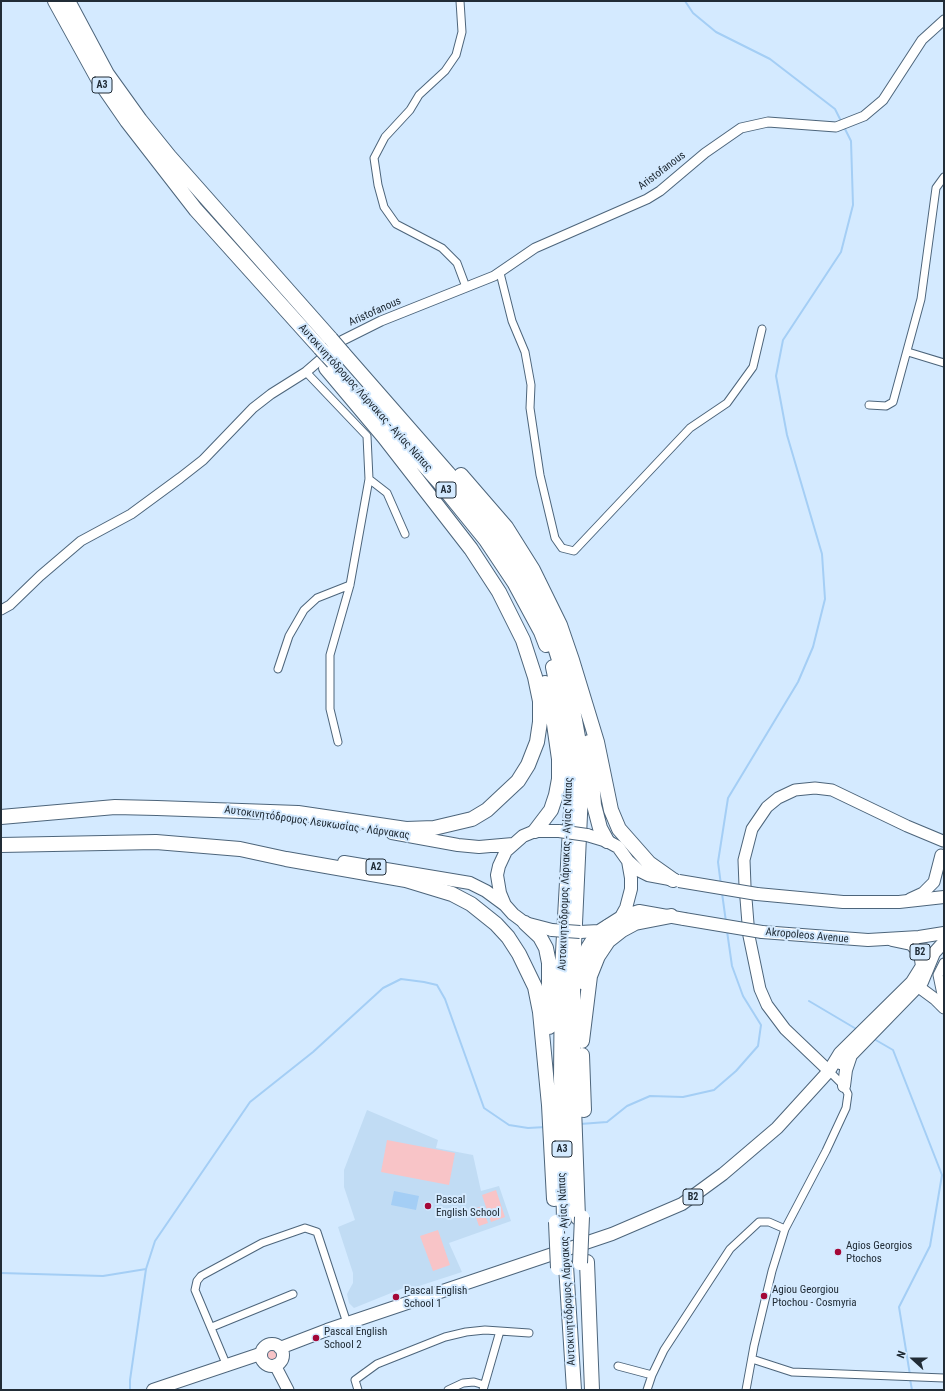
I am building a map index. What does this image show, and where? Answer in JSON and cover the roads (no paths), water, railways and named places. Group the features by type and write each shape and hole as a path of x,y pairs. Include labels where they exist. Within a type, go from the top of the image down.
{"highway":[{"name":"A3","path":"55,1 98,79 127,121 223,246 330,352"},
{"name":"Αυτοκινητόδρομος Λάρνακας - Αγίας Νάπας","path":"68,1 107,74 140,120 169,156 330,352 402,420 497,533 525,576 549,628 571,698 578,737 581,794 573,967 574,1390"},
{"name":"Αυτοκινητόδρομος Λάρνακας - Αγίας Νάπας","path":"330,352 344,376 439,482 486,540 514,582 534,619 552,661 568,738 572,794 562,977 561,1078 573,1219"},
{"path":"237,810 298,813 406,829 434,828 456,824 472,819 487,810 502,798 518,781 528,765 537,742 540,722 540,701 535,677 523,640 499,592 471,549 389,443 330,352"},
{"path":"344,376 476,545 506,589 528,635 543,675 552,710 559,759 559,779 556,796 551,810 536,832"},
{"path":"402,420 436,449 475,490 506,527 533,570 560,625 597,742 611,810 619,829 649,864 676,881"},
{"path":"584,698 594,805 600,828 607,841"},
{"name":"Αυτοκινητόδρομος Λευκωσίας - Λάρνακας","path":"1,818 115,807 237,810"},
{"name":"A2","path":"1,846 156,842 240,849"},
{"path":"240,849 406,880 432,887 452,894 471,904 490,919 508,937 519,954 535,987 540,1012 549,1105 573,1219"},
{"path":"582,1041 590,976 598,956 608,941 622,930 636,923 677,918"},
{"path":"525,923 540,937 546,948 549,963 549,1105"},
{"path":"567,1390 573,1265 573,1219 585,1141 582,1041 582,974 584,959 588,948 595,937 609,926"},
{"name":"Αυτοκινητόδρομος Λάρνακας - Αγίας Νάπας","path":"573,1265 581,1331 585,1390"},
{"path":"573,1265 592,1390"}],"main road":[{"path":"829,1071 785,1029 767,1005 760,989 749,936 745,886 744,860 752,829 767,807 778,798 796,790 815,788 838,792 907,826 943,837 939,882 940,888 944,892"},
{"name":"Αυτοκινητόδρομος Λευκωσίας - Λάρνακας","path":"237,810 458,845 479,847 514,844"},
{"path":"628,861 631,889 626,908 621,917 599,931 580,932 552,930 525,923 505,905 497,883 499,866 506,851 523,836 536,832 559,831 587,835 607,841 618,847 628,861 638,870 648,875 676,881 757,894 843,902 900,902 944,897"},
{"name":"A2","path":"240,849 282,853 449,878 470,883 486,891 505,905"},
{"path":"900,902 918,896 928,890 934,882 941,856"},
{"name":"B2","path":"621,917 639,911 677,918"},
{"name":"Akropoleos Avenue","path":"677,918 762,932 868,940 889,940 944,933"},
{"name":"B2","path":"889,940 911,944 920,953 922,966 915,984"},
{"name":"B2","path":"153,1390 260,1354 263,1348 269,1344 275,1344 280,1348 347,1323 612,1234 682,1204 753,1150 805,1099 829,1071 840,1054 865,1034 915,984 926,976 937,948 944,942"},
{"path":"915,984 935,998 944,1008"},
{"name":"B2","path":"829,1071 852,1054 865,1034"},
{"path":"844,1086 846,1070 852,1054"},
{"path":"275,1365 282,1358 280,1348"},
{"path":"260,1354 265,1363 275,1365"},
{"path":"275,1365 288,1390"}],"street":[{"path":"460,1 462,32 456,55 445,71 419,96 410,110 385,137 374,158 378,185 384,207 396,224 442,248 457,263 466,288"},
{"name":"Aristofanous","path":"1,610 10,606 40,576 81,541 131,514 203,460 253,408 271,394 306,372 330,352 381,322 500,273 535,248 647,199 660,191 704,153 742,128 768,122 820,127 840,126 854,121 873,110 883,100 915,49 930,32 944,20"},
{"path":"869,405 886,406 893,402 908,352 921,299 934,196 936,188 944,177"},
{"path":"500,273 512,321 525,352 531,385 530,408 540,475 555,538 562,548 574,551 690,428 727,403 753,367 762,329"},
{"path":"908,352 944,363"},
{"path":"306,372 368,436 369,478 350,585 330,655 330,709 338,742"},
{"path":"369,478 387,493 404,534"},
{"path":"278,669 289,636 304,610 317,598 350,585"},
{"path":"944,963 938,975 944,1004"},
{"path":"746,1390 772,1271 785,1229 846,1108 848,1094 844,1086 829,1071"},
{"path":"647,1390 652,1375 664,1350 730,1249 759,1222 769,1222 785,1229"},
{"path":"227,1366 212,1327 195,1290 197,1281 201,1276 262,1243 305,1228 317,1232 347,1323"},
{"path":"212,1327 294,1294"},
{"path":"448,1390 463,1383 474,1382 484,1387 500,1330"},
{"path":"358,1390 355,1380 377,1364 445,1337 466,1332 500,1330 529,1333"},
{"path":"752,1359 792,1372 944,1378"},
{"path":"618,1366 652,1375"}],"waterway":[{"path":"685,1 693,13 716,32 770,59 835,109 841,121"},
{"path":"721,885 718,862 728,798 798,682 813,647 825,599 822,554 787,435 776,376 783,340 841,252 853,205 851,141 844,127"},
{"path":"722,893 726,922"},
{"path":"580,1124 607,1122 627,1106 650,1096 683,1097 714,1090 736,1071 758,1046 761,1025 743,996 732,966 727,931"},
{"path":"1,1273 103,1276 146,1269 155,1241 250,1102 313,1052 383,988 401,979 437,985 445,999 484,1108 509,1125 528,1128 546,1127"},
{"path":"809,1001 858,1030"},
{"path":"874,1039 893,1050 942,1175 930,1246 899,1307 910,1375"},
{"path":"130,1390 130,1380 146,1269"},
{"path":"910,1379 912,1390"}],"place":[{"name":"Pascal English School","path":"428,1206"},
{"name":"Agios Georgios Ptochos","path":"838,1252"},
{"name":"Agiou Georgiou Ptochou - Cosmyria","path":"764,1296"},
{"name":"Pascal English School 1","path":"396,1297"},
{"name":"Pascal English School 2","path":"316,1338"}]}
